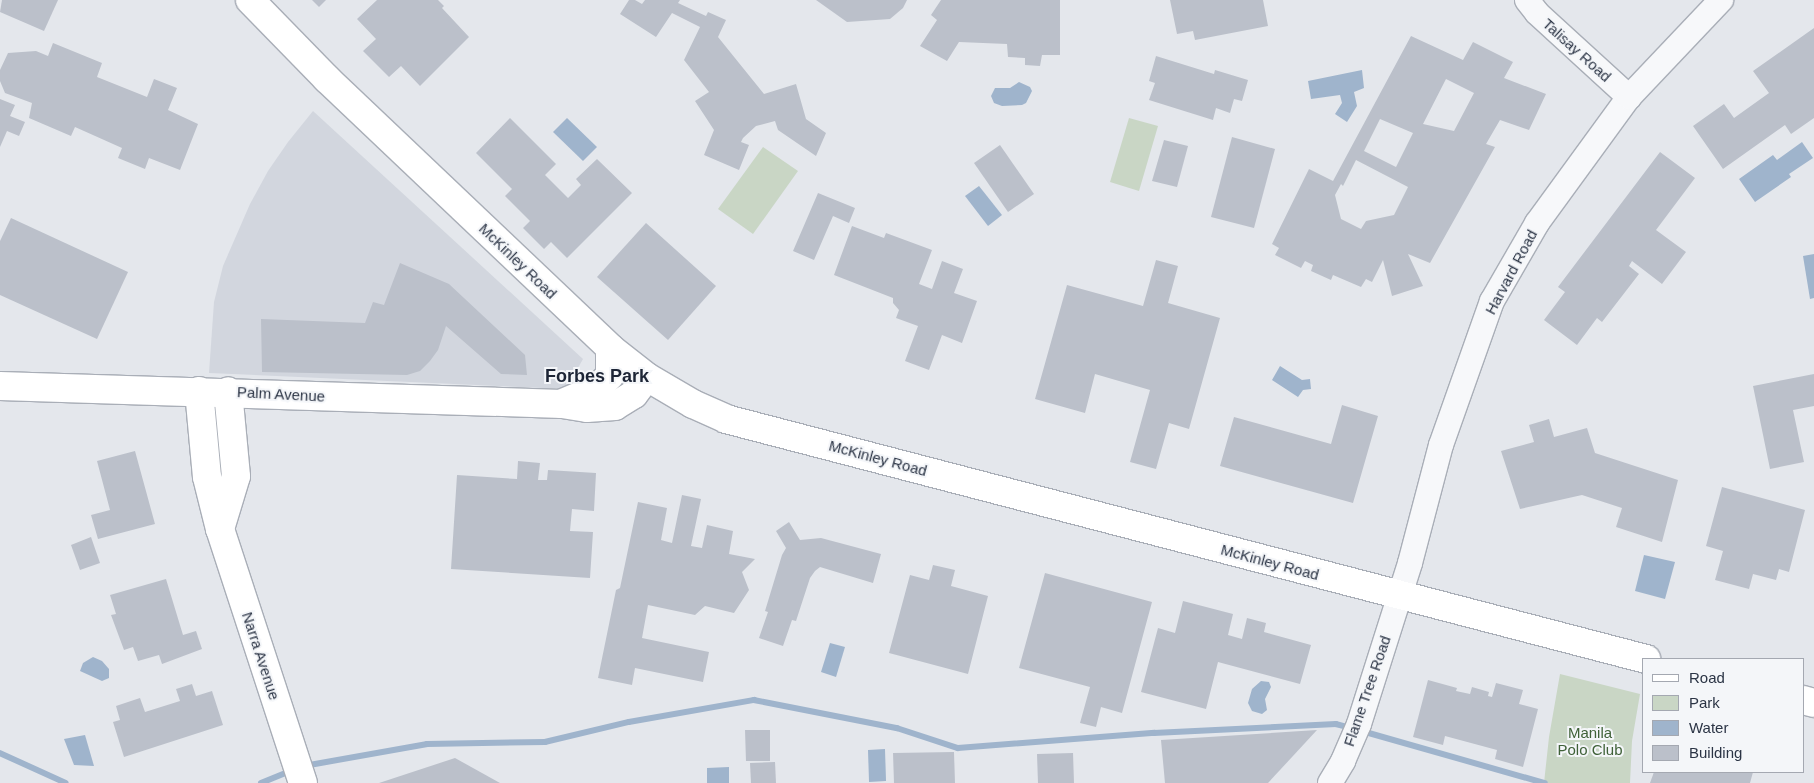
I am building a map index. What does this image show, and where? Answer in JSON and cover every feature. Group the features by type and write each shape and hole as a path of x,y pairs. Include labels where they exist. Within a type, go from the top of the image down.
{"main road":[{"name":"McKinley Road","path":"250,0 327,79 610,348 647,377 693,404 726,418 1399,596 1642,658"},
{"name":"Palm Avenue","path":"562,404 598,388 610,375 610,348"},
{"name":"Palm Avenue","path":"0,386 228,391 562,404 586,408 615,406 634,394 647,377"},
{"name":"Narra Avenue","path":"199,391 207,477 220,528 303,783"},
{"path":"220,528 236,476 228,391"}],"street":[{"name":"Talisay Road","path":"1526,0 1537,14 1629,97"},
{"name":"Harvard Road","path":"1399,596 1410,562 1440,445 1492,301 1537,223 1629,97 1721,0"},
{"name":"Flame Tree Road","path":"1330,783 1343,761 1358,724 1399,596"}],"shaded area":[{"path":"313,111 583,359 566,389 209,373 214,302 223,266 250,204 268,171"}],"green space":[{"path":"1129,118 1158,126 1139,191 1110,182"},
{"path":"763,147 798,171 753,234 718,209"},
{"name":"Manila Polo Club","path":"1560,674 1640,694 1632,741 1630,783 1544,783 1549,737"}],"water":[{"path":"1362,70 1364,88 1354,92 1357,106 1347,122 1335,114 1342,103 1340,95 1311,99 1308,81"},
{"path":"1019,82 1030,87 1032,91 1026,103 1002,106 994,103 991,96 995,88 1010,88"},
{"path":"567,118 597,147 583,161 553,132"},
{"path":"1802,142 1813,158 1789,174 1791,177 1755,202 1739,179 1773,155 1777,160"},
{"path":"979,186 1002,215 988,226 965,196"},
{"path":"1814,254 1814,298 1810,299 1803,256"},
{"path":"1280,366 1302,380 1310,379 1311,389 1303,390 1298,397 1272,380"},
{"path":"1644,555 1675,562 1665,599 1635,591"},
{"path":"830,643 845,647 836,677 821,672"},
{"path":"93,657 102,661 109,669 109,678 102,681 80,671 83,663"},
{"path":"1261,681 1269,682 1271,687 1265,699 1267,710 1262,714 1252,711 1248,703 1252,689"},
{"path":"85,735 94,766 74,765 64,739"},
{"path":"885,749 886,781 869,782 868,750"},
{"path":"729,767 729,783 707,783 707,768"}],"building":[{"path":"2,0 58,0 44,31 0,12"},
{"path":"312,0 326,0 319,7"},
{"path":"377,0 438,0 444,6 442,8 469,37 420,86 401,66 389,77 363,51 376,39 357,19"},
{"path":"629,0 635,0 642,4 645,0 680,0 678,3 706,16 708,12 726,20 718,37 764,94 796,84 806,119 826,133 816,156 778,130 775,121 756,126 743,138 741,142 749,145 739,170 704,155 714,130 695,101 709,92 684,60 700,27 672,13 656,37 620,14"},
{"path":"816,0 907,0 903,8 890,19 847,22"},
{"path":"941,0 1060,0 1060,55 1042,55 1040,66 1025,65 1025,58 1008,57 1007,44 959,42 947,61 920,46 937,20 931,15"},
{"path":"1170,0 1263,0 1268,26 1195,40 1193,31 1177,34"},
{"path":"1814,28 1814,118 1791,134 1785,125 1723,169 1693,126 1724,104 1734,118 1769,93 1753,71"},
{"path":"1411,36 1463,60 1473,42 1513,62 1504,78 1546,94 1529,130 1500,120 1486,144 1495,147 1430,263 1408,254 1423,286 1392,296 1383,260 1372,282 1366,279 1361,287 1333,275 1331,280 1311,271 1313,265 1305,261 1301,268 1275,255 1279,248 1272,244 1309,169 1333,181","holes":["1446,79 1474,93 1454,131 1423,124","1380,119 1413,133 1396,167 1364,151","1356,160 1408,187 1394,215 1366,221 1361,229 1341,219 1335,195 1341,184 1343,186"]},
{"path":"53,43 102,63 97,77 147,97 154,79 177,88 168,110 198,124 180,170 149,158 145,169 118,158 122,148 75,127 71,136 29,118 32,103 5,93 0,81 0,70 8,53 36,51 48,56"},
{"path":"1156,56 1214,74 1215,70 1248,80 1242,101 1234,99 1230,113 1216,108 1213,120 1149,100 1155,83 1149,81"},
{"path":"0,99 15,105 10,116 25,122 19,136 7,131 0,147"},
{"path":"510,118 556,164 545,175 568,198 581,185 576,179 597,159 632,193 567,258 551,242 544,249 523,228 530,221 505,196 512,189 476,153"},
{"path":"1232,137 1275,149 1254,228 1211,217"},
{"path":"1164,140 1188,146 1177,187 1152,181"},
{"path":"1000,145 1034,194 1008,212 974,163"},
{"path":"1660,152 1695,178 1656,230 1686,252 1662,284 1632,261 1629,266 1639,274 1602,322 1597,318 1577,345 1544,320 1565,292 1558,287"},
{"path":"818,193 855,208 849,223 833,216 814,260 793,251"},
{"path":"11,218 128,272 97,339 0,295 0,241"},
{"path":"646,223 716,286 668,340 597,277"},
{"path":"852,226 884,238 886,233 932,250 919,284 932,289 942,261 963,269 954,293 977,301 962,343 942,335 929,370 905,361 918,326 896,318 899,310 893,303 893,298 834,275"},
{"path":"1156,260 1178,266 1168,303 1220,318 1189,429 1169,423 1156,469 1130,462 1150,390 1095,374 1085,413 1035,399 1067,285 1143,306"},
{"path":"400,263 449,284 525,355 527,375 501,374 446,326 438,350 430,361 420,371 407,375 262,372 261,319 365,323 373,302 384,305"},
{"path":"1814,374 1814,406 1793,410 1804,462 1770,469 1753,386"},
{"path":"1342,405 1378,416 1353,503 1220,466 1234,417 1331,444"},
{"path":"1549,419 1554,437 1587,428 1595,453 1678,480 1662,542 1616,527 1622,508 1582,495 1520,509 1501,451 1534,442 1529,425"},
{"path":"135,451 155,524 98,539 91,515 110,510 97,461"},
{"path":"518,461 540,463 538,480 547,480 548,470 596,473 594,511 572,509 570,531 593,532 590,578 451,569 457,475 517,479"},
{"path":"1722,487 1805,510 1789,572 1779,569 1776,580 1753,574 1749,589 1715,580 1723,551 1706,546"},
{"path":"682,495 701,499 691,546 702,548 707,525 733,531 729,554 755,559 742,572 749,590 734,613 705,606 695,615 648,605 642,638 709,652 703,682 635,668 632,685 598,678 616,590 620,588 638,502 667,508 661,540 672,543"},
{"path":"789,522 800,540 821,538 881,554 873,583 820,567 815,571 810,578 796,621 792,620 783,646 759,638 768,612 765,611 782,555 786,548 776,531"},
{"path":"91,537 100,563 80,570 71,545"},
{"path":"933,565 955,570 951,586 988,596 968,674 889,653 910,575 929,580"},
{"path":"1045,573 1152,602 1122,713 1101,707 1096,727 1080,723 1090,687 1019,668"},
{"path":"166,579 183,635 196,631 202,649 162,664 159,655 138,661 133,647 124,650 111,615 116,614 110,595"},
{"path":"1183,601 1233,614 1228,635 1242,639 1247,618 1266,623 1264,632 1311,645 1300,684 1218,662 1206,709 1141,692 1158,628 1175,633"},
{"path":"1428,680 1457,688 1456,691 1470,694 1472,687 1489,692 1488,696 1492,697 1496,683 1523,690 1519,704 1538,709 1523,767 1495,759 1497,750 1445,736 1443,745 1413,737"},
{"path":"192,684 196,696 212,691 223,725 124,757 113,722 120,720 116,706 140,698 145,712 180,701 176,689"},
{"path":"745,730 770,730 770,761 746,761"},
{"path":"1317,730 1268,783 1165,783 1161,740"},
{"path":"954,752 955,783 894,783 893,753"},
{"path":"1073,753 1074,783 1038,783 1037,754"},
{"path":"455,758 500,783 379,783"},
{"path":"775,762 776,783 751,783 750,763"},
{"path":"1654,773 1753,773 1750,783 1650,783"}],"waterway":[{"path":"304,766 427,744 545,742 629,722 754,700 897,728 958,748 1154,733 1336,724 1344,726"},
{"path":"1362,731 1545,783"},
{"path":"0,753 66,783"},
{"path":"261,783 291,771"}],"district":[{"name":"Forbes Park","path":"597,376"}]}
